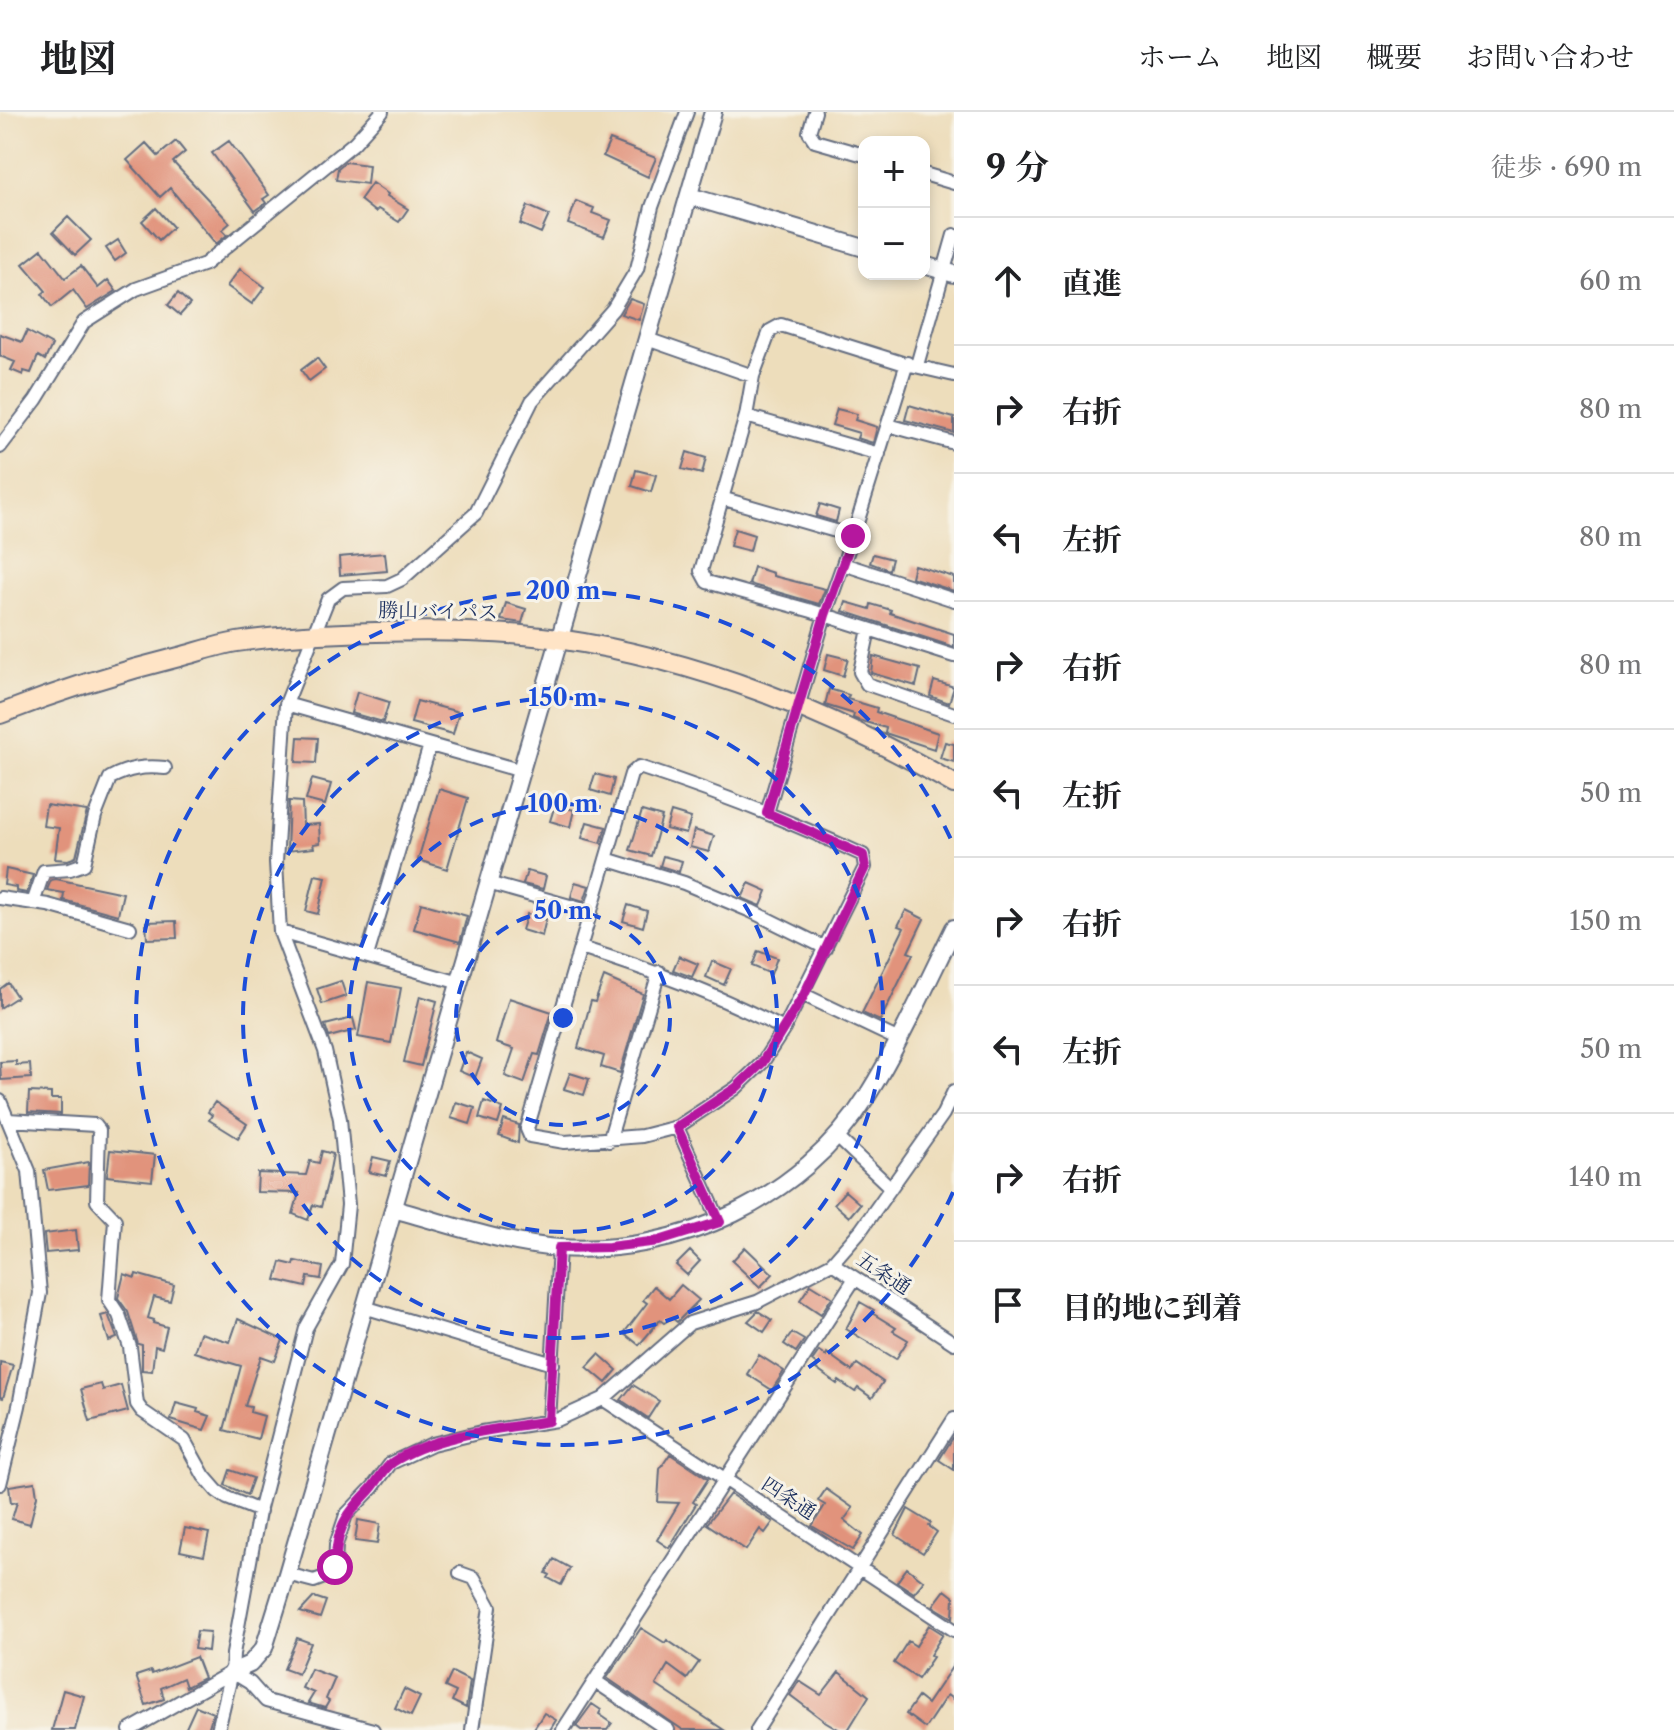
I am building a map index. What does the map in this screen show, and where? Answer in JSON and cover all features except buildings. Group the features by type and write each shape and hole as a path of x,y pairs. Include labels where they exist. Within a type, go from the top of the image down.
{"main road":[{"name":"勝山バイパス","path":"0,714 59,691 221,646 314,633 407,631 502,634 559,640 636,655 712,676 798,706 868,737 954,784"}],"street":[{"path":"0,447 36,400 84,322 136,289 205,264 354,143 382,112"},
{"path":"218,1730 232,1672 260,1511 306,1328 342,1264 348,1205 340,1119 325,1051 280,932 276,862 286,704 328,599 343,588 387,586 402,579 476,513 532,401 613,309 637,269 652,207 687,112"},
{"path":"130,1730 250,1664 264,1648 713,112"},
{"path":"815,112 809,132 815,141 858,153"},
{"path":"930,176 954,183"},
{"path":"689,196 858,246"},
{"path":"767,813 825,615 888,425 949,273 954,235"},
{"path":"954,375 781,325 770,331 753,376 746,416 701,571 707,582 954,656"},
{"path":"647,339 753,376"},
{"path":"746,416 879,454"},
{"path":"888,425 954,443"},
{"path":"721,498 853,536"},
{"path":"843,564 954,600"},
{"path":"869,629 860,672 867,684 954,714"},
{"path":"286,704 522,771"},
{"path":"367,956 430,745"},
{"path":"33,903 44,871 70,869 84,864 95,816 110,778 125,769 146,766 165,768"},
{"path":"639,767 702,787 767,813 863,855 865,867 804,995 762,1063 736,1088 677,1127 609,1141 565,1142 530,1136 527,1129 631,774 639,767"},
{"path":"606,859 698,889 826,948"},
{"path":"488,883 591,912"},
{"path":"0,898 33,903 130,928"},
{"path":"393,1209 499,1237 559,1248 609,1247 659,1241 720,1222 801,1171 836,1136 866,1098 899,1040 954,928"},
{"path":"280,932 460,983"},
{"path":"581,948 659,972 722,997 784,1029"},
{"path":"609,1141 659,972"},
{"path":"804,995 899,1040"},
{"path":"287,1574 314,1581 327,1576 335,1567 336,1545 346,1515 391,1463 432,1444 549,1421 603,1399 690,1323 757,1302 832,1263 891,1188 943,1114 954,1091"},
{"path":"0,1101 29,1171 40,1293 19,1406 0,1484"},
{"path":"8,1120 95,1125 99,1130 97,1201 115,1220 109,1300 119,1315 130,1347 137,1404 142,1411 184,1440 204,1476 217,1491 260,1511"},
{"path":"677,1127 720,1222"},
{"path":"836,1136 891,1188"},
{"path":"549,1421 559,1248"},
{"name":"五条通","path":"832,1263 954,1343"},
{"path":"563,1730 855,1278"},
{"path":"364,1307 553,1364"},
{"name":"四条通","path":"603,1399 954,1630"},
{"path":"757,1730 954,1419"},
{"path":"460,1573 474,1578 490,1607 472,1730"},
{"path":"232,1672 250,1683 266,1701 373,1730"},
{"path":"595,1681 668,1730"}],"route":[{"path":"335,1567 336,1545 346,1515 391,1463 432,1444 549,1421 559,1248 609,1247 659,1241 720,1222 677,1127 736,1088 762,1063 804,995 865,867 863,855 767,813 825,615 853,536"}]}
